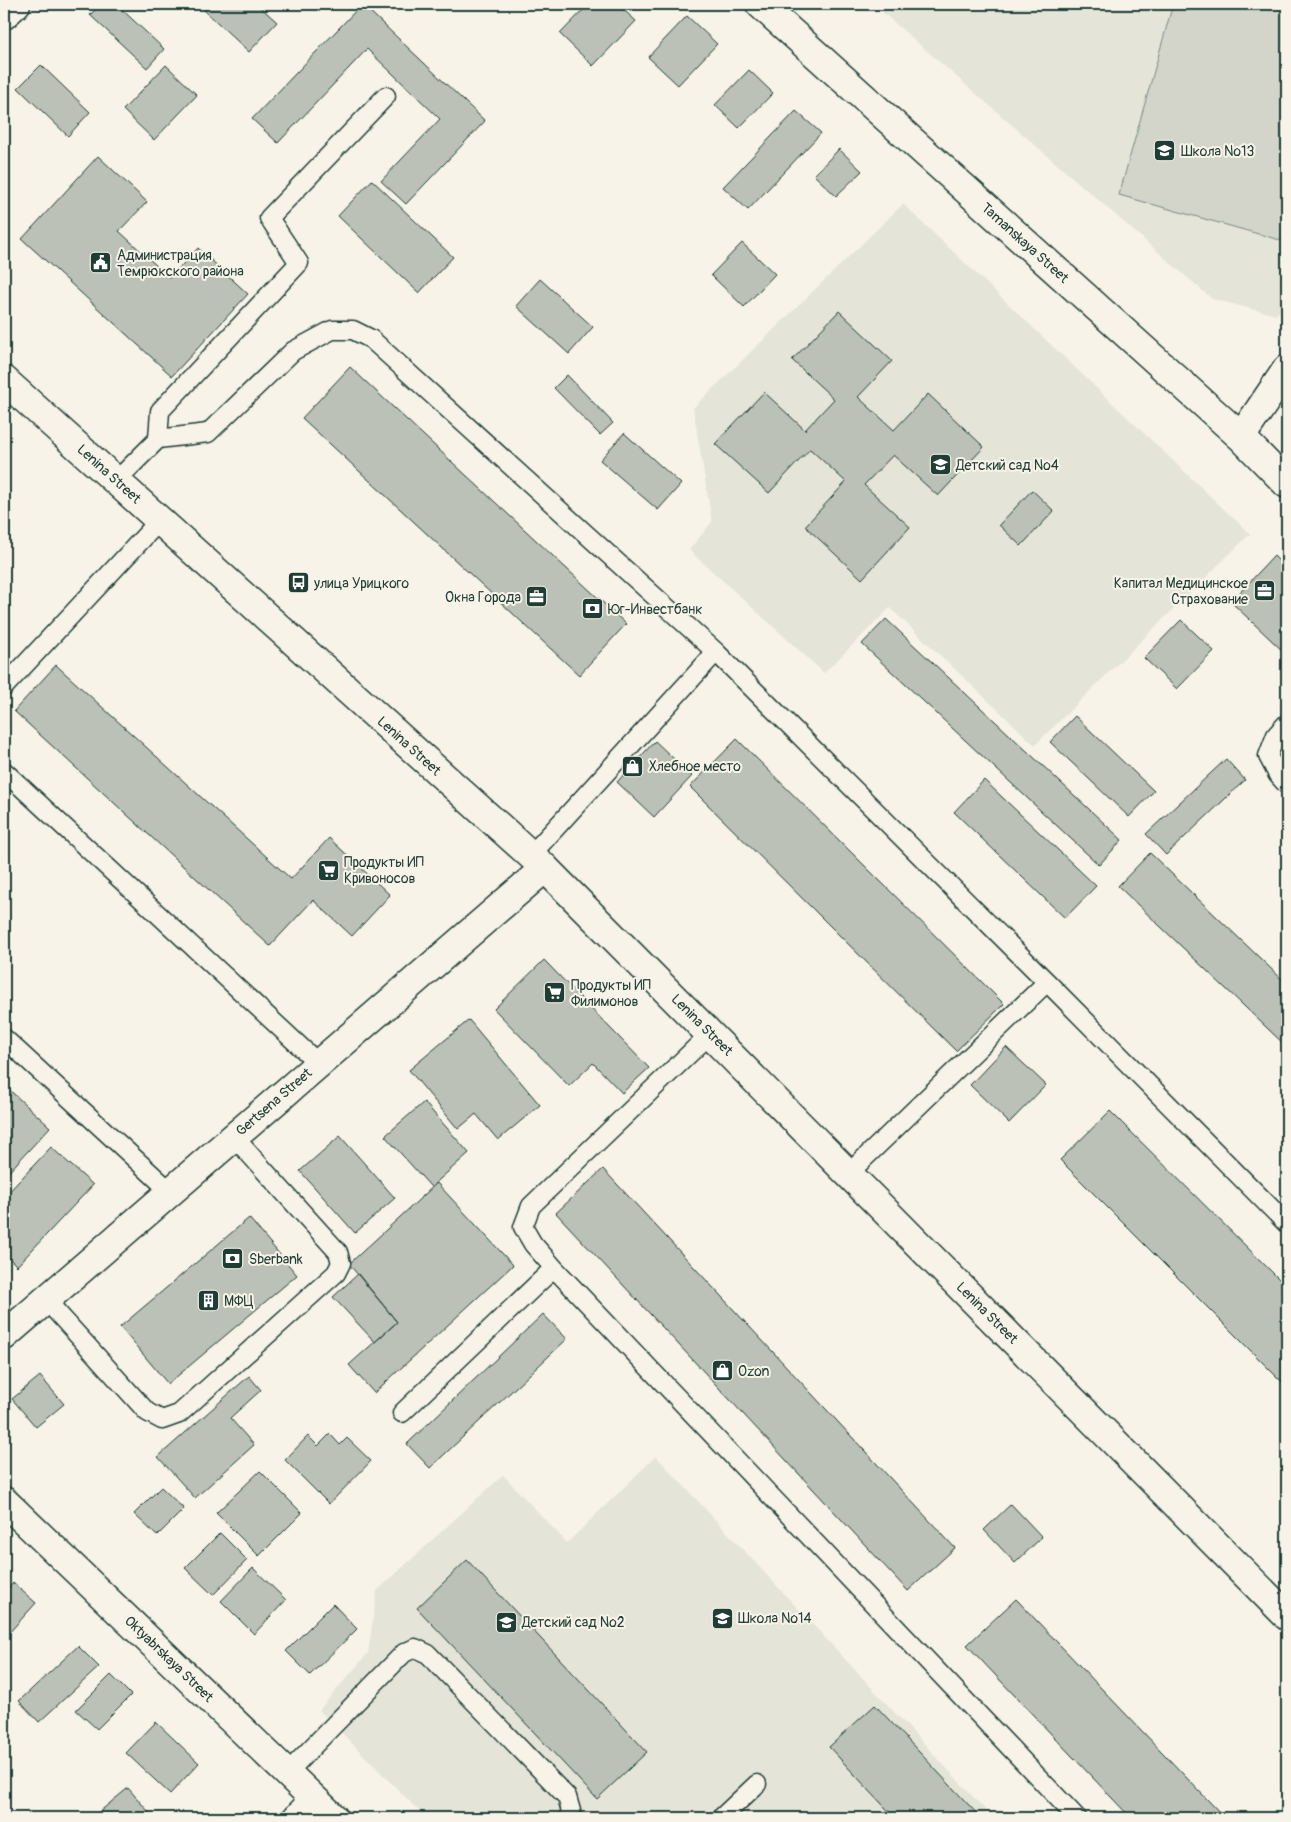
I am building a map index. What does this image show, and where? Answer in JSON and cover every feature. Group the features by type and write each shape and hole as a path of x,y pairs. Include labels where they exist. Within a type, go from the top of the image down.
{"street":[{"path":"4,15 16,4"},
{"name":"Tamanskaya Street","path":"760,4 1241,437 1287,484"},
{"path":"1241,437 1287,369"},
{"name":"Lenina Street","path":"4,380 538,862 1287,1616"},
{"name":"Gertsena Street","path":"4,1336 319,1064 538,862"},
{"name":"Oktyabrskaya Street","path":"4,1501 334,1818"}],"lane":[{"path":"116,482 158,438 160,410 299,263 269,218 386,96"},
{"path":"158,438 208,433 293,351 332,330 353,330 370,339 716,652 1287,1224"},
{"path":"4,687 160,520"},
{"path":"538,862 716,652"},
{"path":"1287,723 1276,735 1268,756 1278,775 1287,785"},
{"path":"4,771 319,1064"},
{"path":"849,1173 1047,982"},
{"path":"710,1034 531,1206 523,1227 533,1244 554,1268 1077,1818"},
{"path":"4,1038 170,1192"},
{"path":"46,1300 148,1412 162,1420 179,1414 336,1273 341,1263 338,1252 234,1137"},
{"path":"402,1413 554,1268"},
{"path":"287,1773 404,1652 415,1648 428,1654 566,1797 571,1811 568,1818"},
{"path":"721,1818 757,1784"},
{"path":"290,1818 311,1796"}],"shaded area":[{"name":"Школа №13","path":"873,4 1287,4 1287,304 1276,315 1212,299"},
{"path":"1173,4 1287,4 1287,242 1119,195"},
{"name":"Детский сад №4","path":"903,204 1250,534 1035,745 890,608 824,673 689,550 712,522 693,408"},
{"path":"656,1456 992,1817 426,1818 319,1710 368,1653 377,1591 503,1475 567,1543"}],"building":[{"path":"101,4 116,4 164,49 147,68 90,15"},
{"path":"209,4 257,4 277,22 249,52 204,10"},
{"path":"362,4 485,121 406,204 381,181 440,119 367,49 278,143 252,119"},
{"path":"589,4 617,4 636,21 593,66 560,34"},
{"path":"687,16 717,44 678,85 648,57"},
{"path":"41,65 90,112 68,136 18,88"},
{"path":"166,65 197,95 154,140 123,110"},
{"path":"749,70 773,93 739,128 715,105"},
{"path":"796,111 821,133 748,210 723,187"},
{"path":"839,149 862,171 836,196 814,175"},
{"name":"Администрация Темрюкского района","path":"98,156 147,202 119,231 170,278 198,248 248,294 172,376 22,239"},
{"path":"372,180 453,257 419,293 338,216"},
{"path":"742,243 775,274 744,307 711,275"},
{"path":"540,279 593,327 569,354 516,306"},
{"path":"839,311 892,361 858,397 894,430 928,394 984,447 938,496 893,455 864,485 910,527 862,579 805,526 846,482 810,449 769,493 715,444 764,392 805,430 834,399 792,360"},
{"path":"350,367 626,624 579,675 302,418"},
{"path":"567,375 613,423 600,435 554,388"},
{"path":"624,433 681,484 658,510 600,460"},
{"path":"1032,490 1054,511 1021,546 999,525"},
{"path":"1274,556 1287,569 1287,655 1231,602"},
{"path":"886,619 1122,840 1099,865 862,644"},
{"path":"1181,620 1214,651 1177,689 1144,658"},
{"path":"56,665 291,879 329,838 390,895 352,936 313,900 270,946 14,711"},
{"path":"1075,716 1154,791 1129,817 1050,742"},
{"path":"737,739 1004,1004 956,1051 690,787"},
{"path":"655,741 692,776 654,817 617,782"},
{"path":"1226,759 1245,780 1166,855 1146,834"},
{"path":"984,780 1096,886 1065,918 954,812"},
{"path":"1150,853 1287,984 1287,1047 1118,886"},
{"path":"544,960 649,1068 622,1093 593,1063 569,1086 494,1009"},
{"path":"469,1020 540,1105 498,1140 476,1114 458,1129 409,1070"},
{"path":"1006,1047 1046,1085 1009,1123 970,1085"},
{"path":"4,1085 50,1127 6,1175 4,1173"},
{"path":"424,1102 469,1153 431,1187 385,1136"},
{"path":"1110,1111 1287,1287 1287,1387 1060,1160"},
{"path":"340,1136 395,1198 355,1233 300,1171"},
{"path":"51,1147 93,1185 17,1266 4,1253 4,1197"},
{"path":"603,1169 955,1548 908,1591 556,1213"},
{"path":"437,1183 513,1265 374,1393 349,1365 397,1322 349,1264"},
{"name":"МФЦ","path":"249,1218 297,1275 168,1384 120,1327"},
{"path":"358,1274 397,1322 375,1342 333,1297"},
{"path":"543,1314 567,1339 430,1468 407,1444"},
{"path":"40,1376 64,1404 36,1427 12,1399"},
{"path":"249,1376 261,1390 230,1418 254,1445 195,1498 158,1457"},
{"path":"330,1434 340,1445 347,1438 371,1461 329,1504 285,1460 308,1436 318,1446"},
{"path":"260,1471 302,1513 259,1556 216,1513"},
{"path":"161,1487 184,1509 157,1536 134,1514"},
{"path":"1011,1504 1042,1537 1015,1563 984,1530"},
{"path":"220,1533 247,1560 213,1595 185,1568"},
{"path":"467,1560 647,1752 597,1799 417,1608"},
{"path":"253,1568 286,1600 254,1634 221,1601"},
{"path":"13,1583 36,1603 7,1635 4,1632 4,1593"},
{"path":"1016,1599 1225,1818 1131,1818 967,1645"},
{"path":"333,1604 357,1629 310,1675 286,1651"},
{"path":"78,1646 99,1667 39,1722 19,1701"},
{"path":"111,1675 131,1695 97,1729 76,1710"},
{"path":"875,1705 981,1818 895,1818 829,1747"},
{"path":"156,1722 199,1763 170,1794 126,1753"},
{"path":"128,1788 154,1818 92,1818"}],"place":[{"name":"Школа №13","path":"1165,151"},
{"name":"Администрация Темрюкского района","path":"101,263"},
{"name":"Детский сад №4","path":"940,465"},
{"name":"улица Урицкого","path":"298,583"},
{"name":"Капитал Медицинское Страхование","path":"1264,591"},
{"name":"Окна Города","path":"537,597"},
{"name":"Юг-Инвестбанк","path":"592,609"},
{"name":"Хлебное место","path":"633,766"},
{"name":"Продукты ИП Кривоносов","path":"328,870"},
{"name":"Продукты ИП Филимонов","path":"555,993"},
{"name":"Sberbank","path":"233,1259"},
{"name":"МФЦ","path":"208,1301"},
{"name":"Ozon","path":"722,1371"},
{"name":"Школа №14","path":"722,1618"},
{"name":"Детский сад №2","path":"506,1622"}]}
